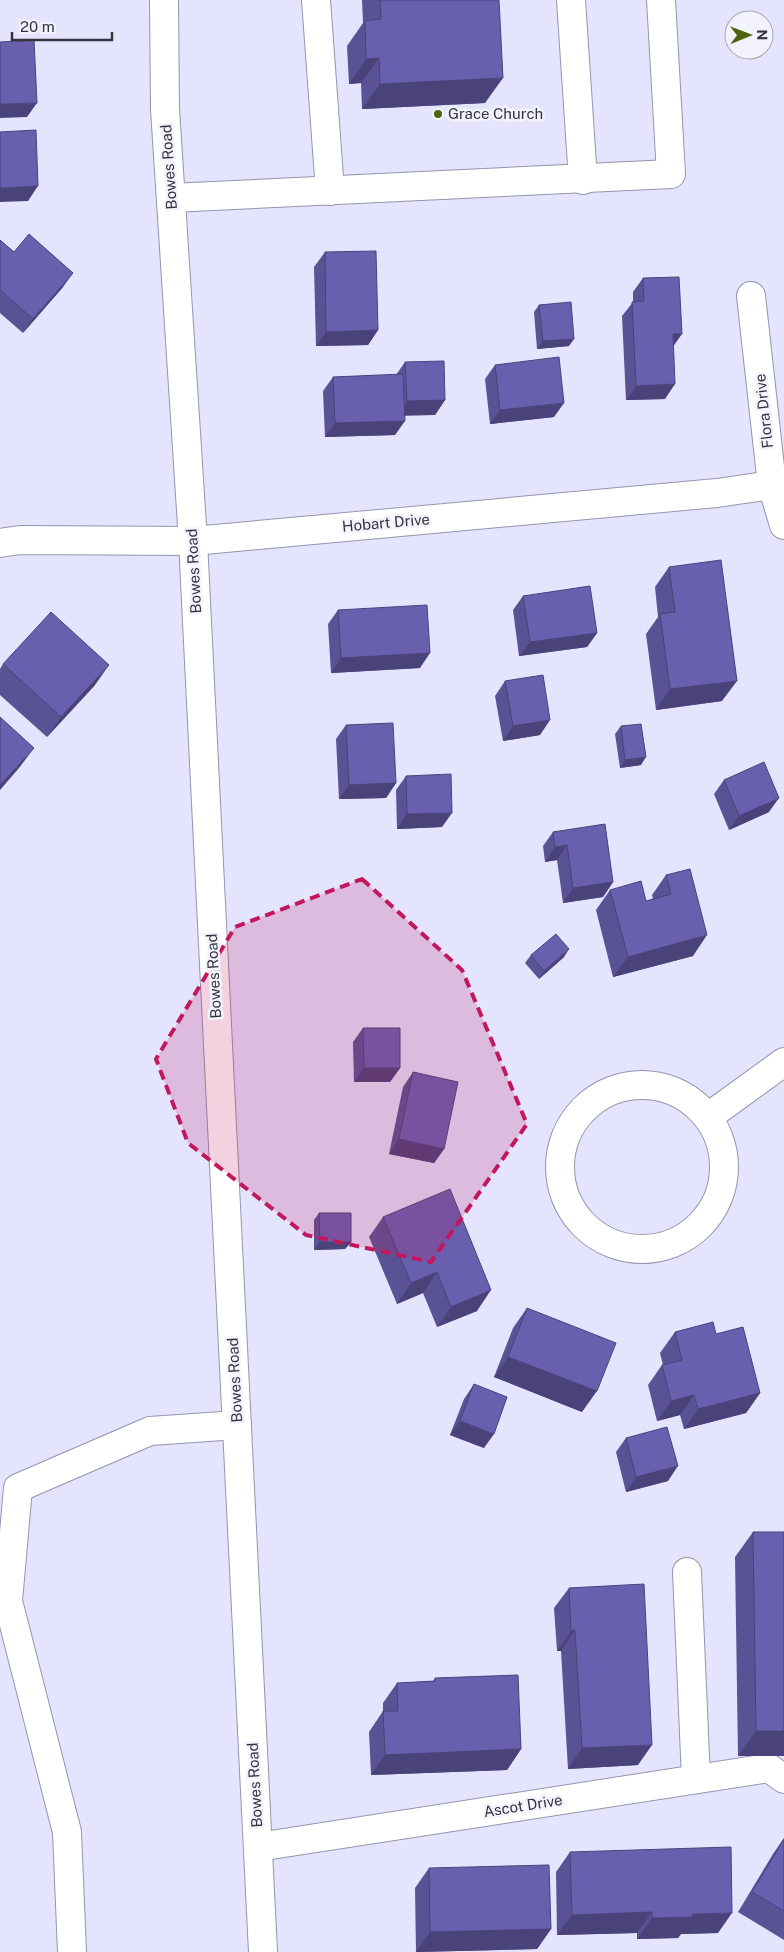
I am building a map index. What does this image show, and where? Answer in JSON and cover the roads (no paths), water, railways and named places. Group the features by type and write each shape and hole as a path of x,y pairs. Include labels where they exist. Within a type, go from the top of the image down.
{"street":[{"name":"Bowes Road","path":"164,0 165,109 193,541 263,1952"},
{"path":"316,0 330,191"},
{"path":"571,0 583,180"},
{"path":"171,198 583,180 671,174 661,0"},
{"name":"Flora Drive","path":"751,296 772,485 784,525"},
{"name":"Hobart Drive","path":"0,542 20,540 193,541 717,493 772,485"},
{"path":"708,1117 784,1062"},
{"path":"638,1084 658,1086 677,1092 694,1103 708,1117 718,1134 723,1154 724,1173 720,1193 712,1210 700,1226 684,1238 666,1246 646,1249 626,1248 608,1242 591,1231 577,1216 567,1199 562,1180 561,1161 564,1141 573,1123 585,1108 601,1096 619,1088 638,1084"},
{"path":"72,1952 67,1832 8,1600 18,1488 150,1431 237,1425"},
{"path":"687,1572 696,1779"},
{"name":"Ascot Drive","path":"258,1847 769,1768 784,1780"}],"place":[{"name":"Grace Church","path":"438,114"}]}
